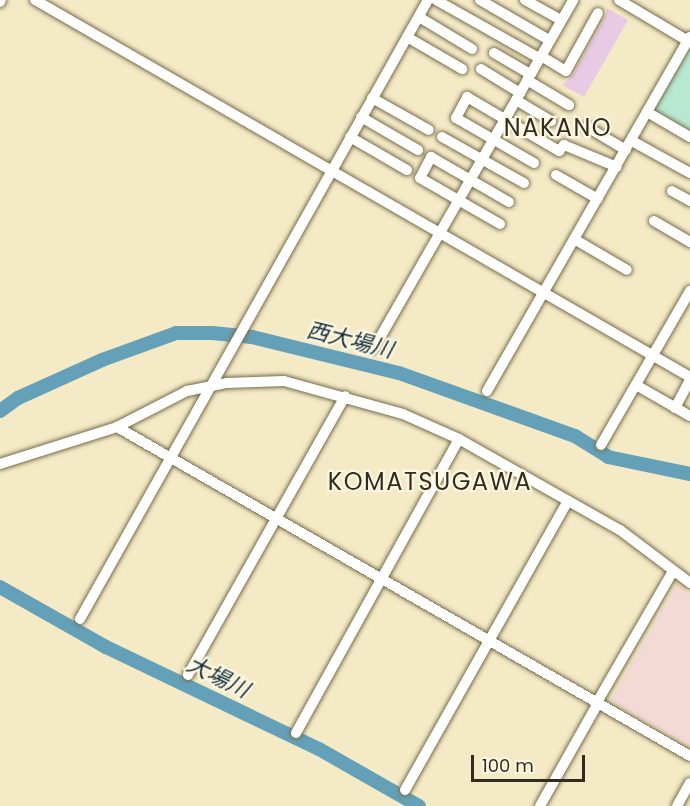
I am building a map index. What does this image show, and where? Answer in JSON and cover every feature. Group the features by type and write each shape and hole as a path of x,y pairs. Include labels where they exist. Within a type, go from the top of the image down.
{"street":[{"path":"35,0 690,379 675,408"},
{"path":"80,619 232,344 428,0"},
{"path":"436,0 566,71 598,13"},
{"path":"480,0 549,40"},
{"path":"525,0 561,20"},
{"path":"374,348 573,0"},
{"path":"487,391 689,39 619,0"},
{"path":"419,17 472,49"},
{"path":"407,37 462,69"},
{"path":"494,53 569,105"},
{"path":"481,69 550,121"},
{"path":"534,164 456,118 467,97 559,151 564,145 617,167"},
{"path":"372,98 429,130"},
{"path":"647,112 690,137"},
{"path":"362,117 418,150"},
{"path":"587,127 690,173"},
{"path":"350,137 407,170"},
{"path":"442,137 524,183"},
{"path":"500,224 420,178 431,157 509,202"},
{"path":"556,175 598,199"},
{"path":"672,191 690,201"},
{"path":"654,221 690,242"},
{"path":"574,239 627,270"},
{"path":"601,445 690,291"},
{"path":"0,464 117,427 187,391 210,385 284,381 345,396 403,414 459,439 620,530 690,583"},
{"path":"636,385 690,416"},
{"path":"188,675 345,396"},
{"path":"117,427 690,756"},
{"path":"296,733 459,439"},
{"path":"405,790 568,501"},
{"path":"540,806 673,571"},
{"path":"677,806 690,783"}],"shaded area":[{"path":"677,584 690,594 690,746 610,701"}],"green space":[{"path":"690,46 690,132 654,111"}],"building":[{"path":"607,8 628,20 584,97 562,85 573,75 605,17"}],"waterway":[{"name":"西大場川","path":"0,411 18,398 102,360 176,333 212,333 252,337 399,373 575,436 608,457 690,474"},
{"name":"大場川","path":"0,587 106,647 319,749 419,806"}],"district":[{"name":"NAKANO","path":"558,128"},
{"name":"KOMATSUGAWA","path":"430,482"}]}
